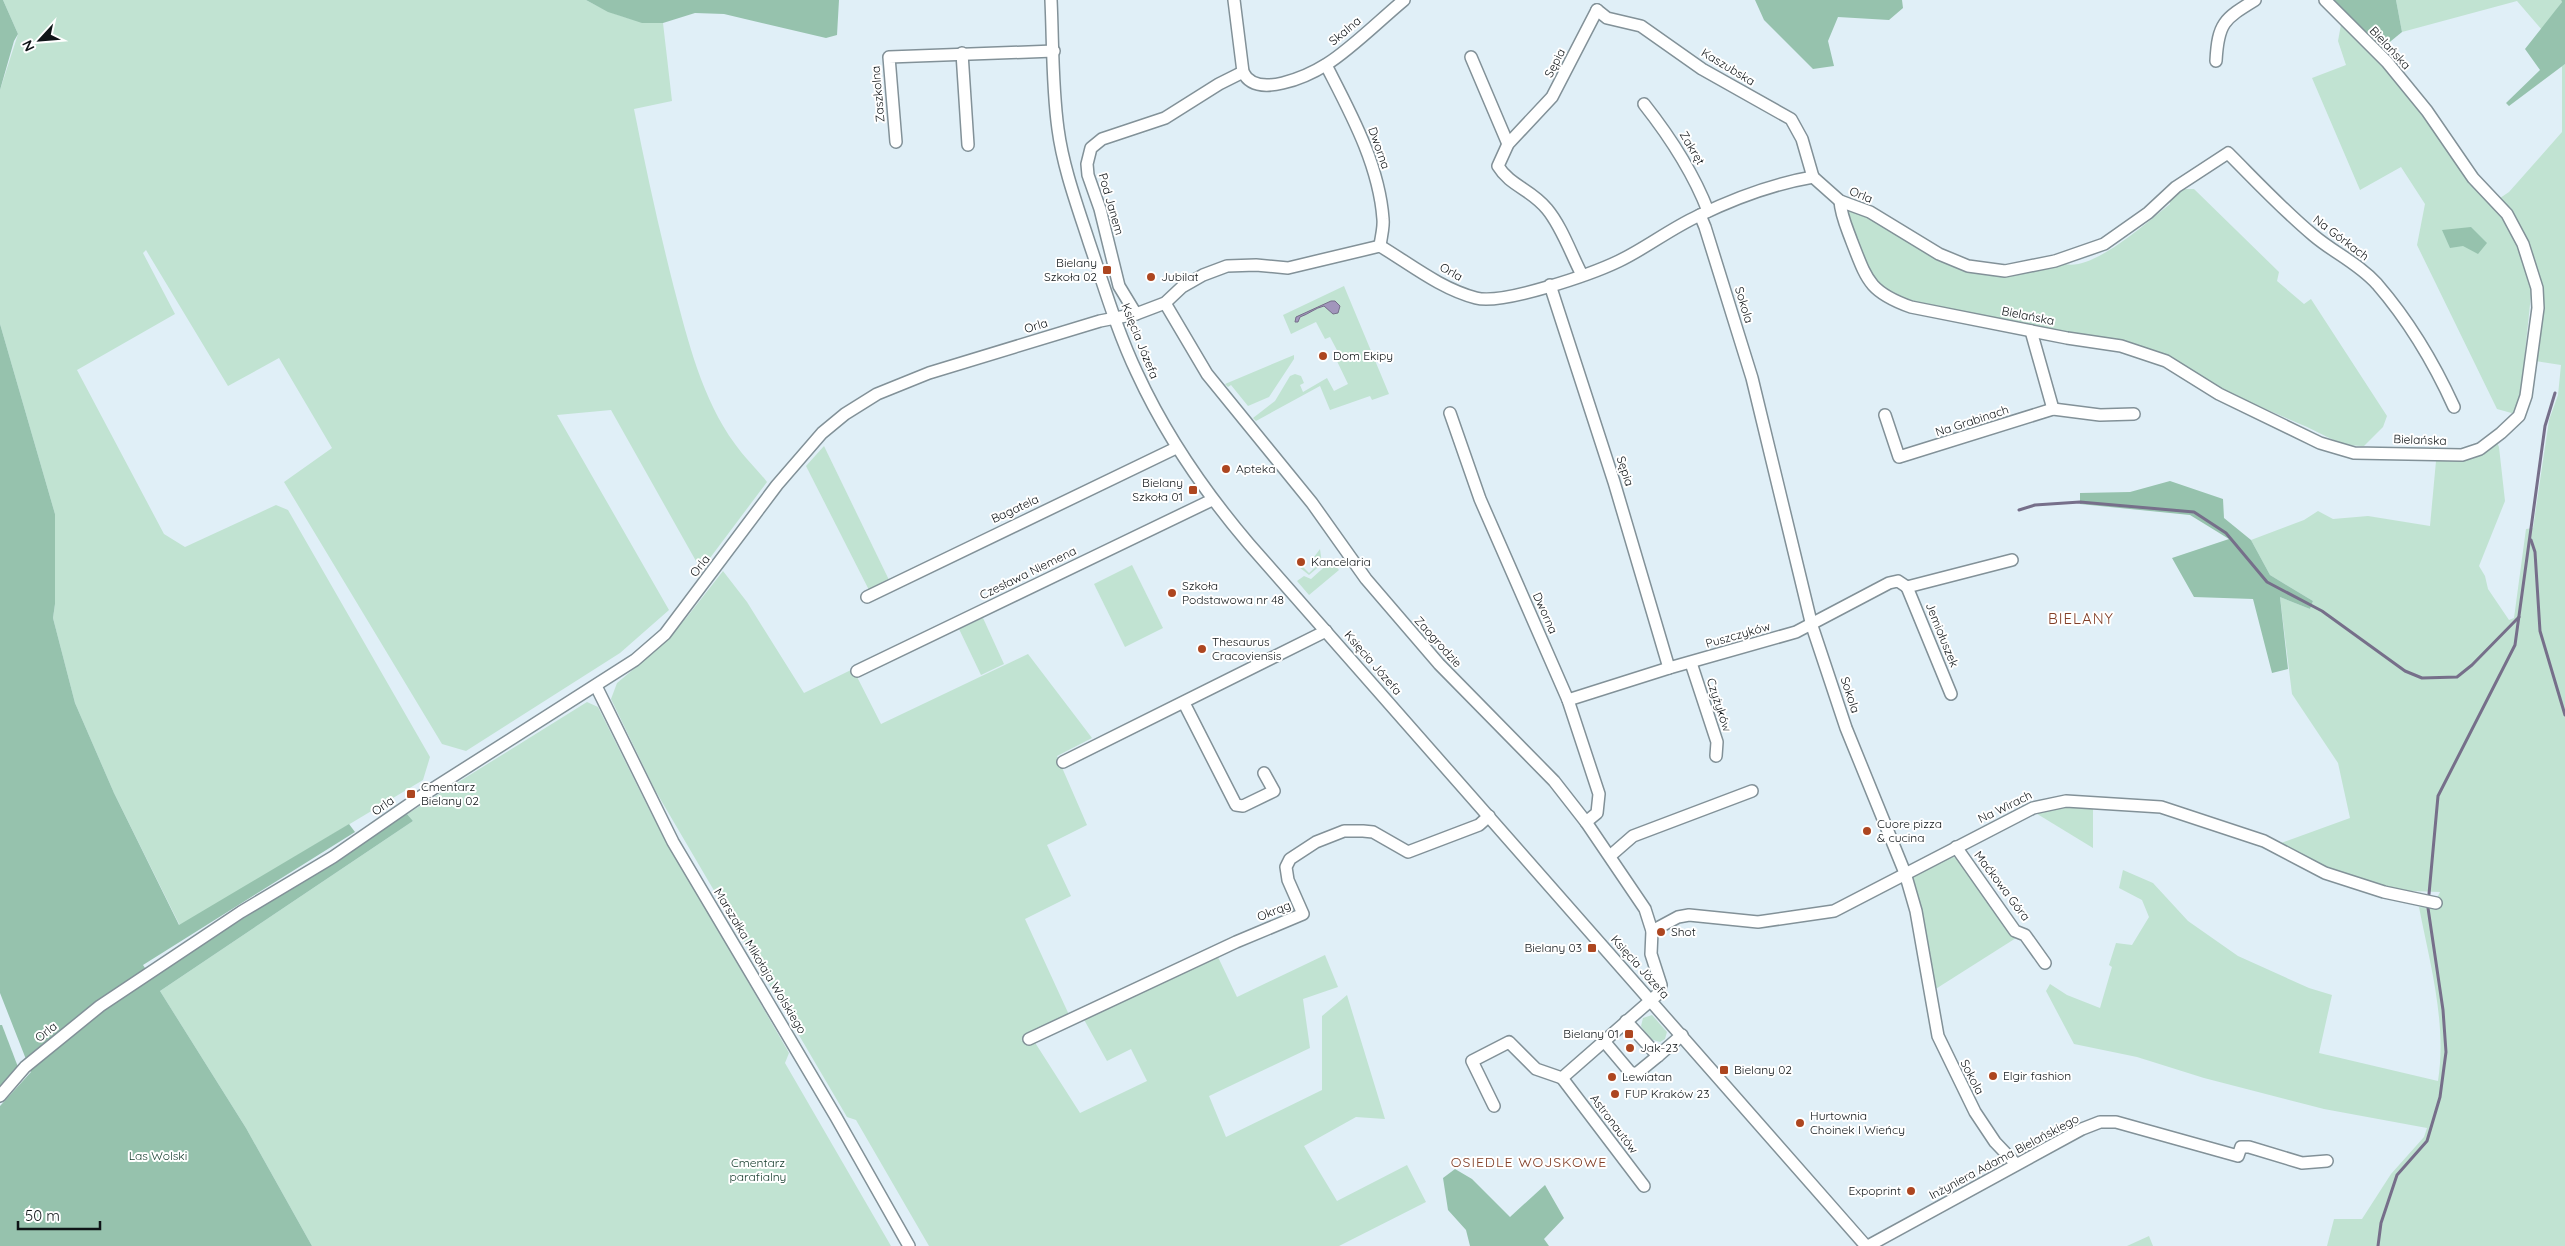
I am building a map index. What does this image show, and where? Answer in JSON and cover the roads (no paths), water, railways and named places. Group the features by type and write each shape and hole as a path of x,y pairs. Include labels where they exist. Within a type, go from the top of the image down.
{"street":[{"name":"Księcia Józefa","path":"1051,0 1058,130 1065,164 1115,319 1136,372 1176,448 1212,500 1867,1246"},
{"path":"1234,0 1243,72 1246,78 1262,86 1269,86 1285,83 1326,64"},
{"name":"Skalna","path":"1326,64 1404,0"},
{"path":"2216,60 2217,42 2228,16 2255,0"},
{"name":"Bielańska","path":"1840,201 1840,212 1860,266 1869,282 1889,299 1911,307 2031,331 2121,346 2166,361 2220,394 2312,439 2354,453 2462,455 2480,449 2519,416 2526,396 2538,308 2537,288 2523,244 2507,214 2473,178 2428,111 2387,62 2325,0"},
{"name":"Sępia","path":"1582,274 1548,210 1532,193 1505,178 1498,166 1508,144 1552,97 1596,5"},
{"name":"Kaszubska","path":"1596,5 1607,18 1641,26 1702,69 1791,119 1802,139 1813,178"},
{"name":"Zaszkolna","path":"896,142 889,57 1054,51"},
{"path":"962,53 968,145"},
{"path":"1471,57 1508,144"},
{"name":"Dworna","path":"1326,64 1356,124 1374,175 1383,220 1380,246"},
{"name":"Pod Janem","path":"1136,314 1119,286 1100,209 1088,175 1087,164 1091,148 1102,139 1165,118 1219,84 1243,72"},
{"name":"Zakręt","path":"1644,104 1667,133 1683,160 1704,213"},
{"name":"Orla","path":"0,1096 25,1067 100,1006 241,912 333,858 417,799 636,660 665,634 777,485 822,433 845,414 899,384 929,372 1136,314 1165,303 1182,287 1203,275 1227,266 1256,265 1288,268 1380,246 1452,290 1478,299 1500,299 1550,285 1619,261 1674,227 1704,213 1782,183 1813,178 1840,201 1870,212 1939,254 1968,266 2005,271 2055,261 2104,244 2148,213 2176,187 2228,153"},
{"name":"Na Górkach","path":"2228,153 2272,199 2308,230 2348,258 2376,284 2408,325 2439,376 2454,408"},
{"name":"Sokola","path":"1704,213 1705,227 1752,378 1812,626 1846,728 1905,873 1916,911 1938,1036 1975,1112 1995,1142 2016,1164"},
{"name":"Sępia","path":"1550,285 1614,482 1668,668"},
{"name":"Zaogrodzie","path":"1165,303 1207,374 1312,503 1366,579 1439,664 1554,781 1610,856 1645,909 1652,931 1651,954 1661,984 1658,994 1651,1001"},
{"path":"2031,331 2052,408"},
{"name":"Na Grabinach","path":"1885,415 1899,457 2052,408 2100,415 2134,414"},
{"name":"Dworna","path":"1450,413 1480,499 1568,700 1599,794 1597,813 1586,822"},
{"name":"Bagatela","path":"867,597 1176,448"},
{"name":"Czesława Niemena","path":"857,671 1212,500"},
{"name":"Puszczyków","path":"1568,700 1668,668 1691,663 1812,626 1889,583 1898,581 1908,586 2012,560"},
{"name":"Jemiołuszek","path":"1908,586 1951,694"},
{"path":"1062,762 1326,631"},
{"name":"Czyżyków","path":"1691,663 1717,742 1716,756"},
{"name":"Marszałka Mikołaja Wolskiego","path":"596,686 673,842 836,1117 909,1246"},
{"path":"1184,703 1236,805 1243,806 1274,792 1264,772"},
{"path":"1610,856 1633,836 1752,791"},
{"name":"Na Wirach","path":"1652,931 1678,917 1689,915 1758,922 1822,914 1861,899 1905,873 2033,808 2049,803 2066,801 2161,807 2264,841 2325,873 2384,892 2436,903"},
{"name":"Okrąg","path":"1029,1039 1236,942 1303,914 1288,880 1286,867 1290,859 1324,838 1344,831 1373,832 1408,852 1479,824 1489,816"},
{"name":"Maćkowa Góra","path":"1956,847 2016,931 2025,935 2045,963"},
{"path":"1494,1106 1472,1061 1510,1042 1536,1069 1562,1078 1651,1001"},
{"path":"1626,1021 1658,1056"},
{"path":"1604,1040 1630,1072 1636,1074 1682,1035"},
{"name":"Astronautów","path":"1562,1078 1644,1186"},
{"name":"Inżyniera Adama Bielańskiego","path":"1867,1246 2016,1164 2082,1129 2100,1122 2116,1122 2238,1156 2241,1148 2249,1147 2302,1163 2327,1161"}],"waterway":[{"path":"2429,894 2438,796 2515,645 2545,426 2555,393"},
{"path":"2019,510 2035,505 2080,502 2194,512 2226,533 2267,582 2322,611 2405,671 2422,678 2457,677 2472,665 2519,617"},
{"path":"2531,540 2535,552 2540,631 2565,715"},
{"path":"2378,1246 2381,1223 2397,1175 2427,1141 2440,1097 2446,1052 2443,1010 2428,908"}],"place":[{"name":"Bielany Szkoła 02","path":"1107,270"},
{"name":"Jubilat","path":"1151,277"},
{"name":"Dom Ekipy","path":"1323,356"},
{"name":"Apteka","path":"1226,469"},
{"name":"Bielany Szkoła 01","path":"1193,490"},
{"name":"Kancelaria","path":"1301,562"},
{"name":"Szkoła Podstawowa nr 48","path":"1172,593"},
{"name":"Thesaurus Cracoviensis","path":"1202,649"},
{"name":"Cmentarz Bielany 02","path":"411,794"},
{"name":"Cuore pizza & cucina","path":"1867,831"},
{"name":"Shot","path":"1661,932"},
{"name":"Bielany 03","path":"1592,948"},
{"name":"Bielany 01","path":"1629,1034"},
{"name":"Jak-23","path":"1630,1048"},
{"name":"Bielany 02","path":"1724,1070"},
{"name":"Elgir fashion","path":"1993,1076"},
{"name":"Lewiatan","path":"1612,1077"},
{"name":"FUP Kraków 23","path":"1615,1094"},
{"name":"Hurtownia Choinek I Wieńcy","path":"1800,1123"},
{"name":"Expoprint","path":"1911,1191"}],"district":[{"name":"BIELANY","path":"2081,619"},
{"name":"OSIEDLE WOJSKOWE","path":"1529,1162"}],"park label":[{"name":"Las Wolski","path":"158,1156"},
{"name":"Cmentarz parafialny","path":"758,1170"}]}
